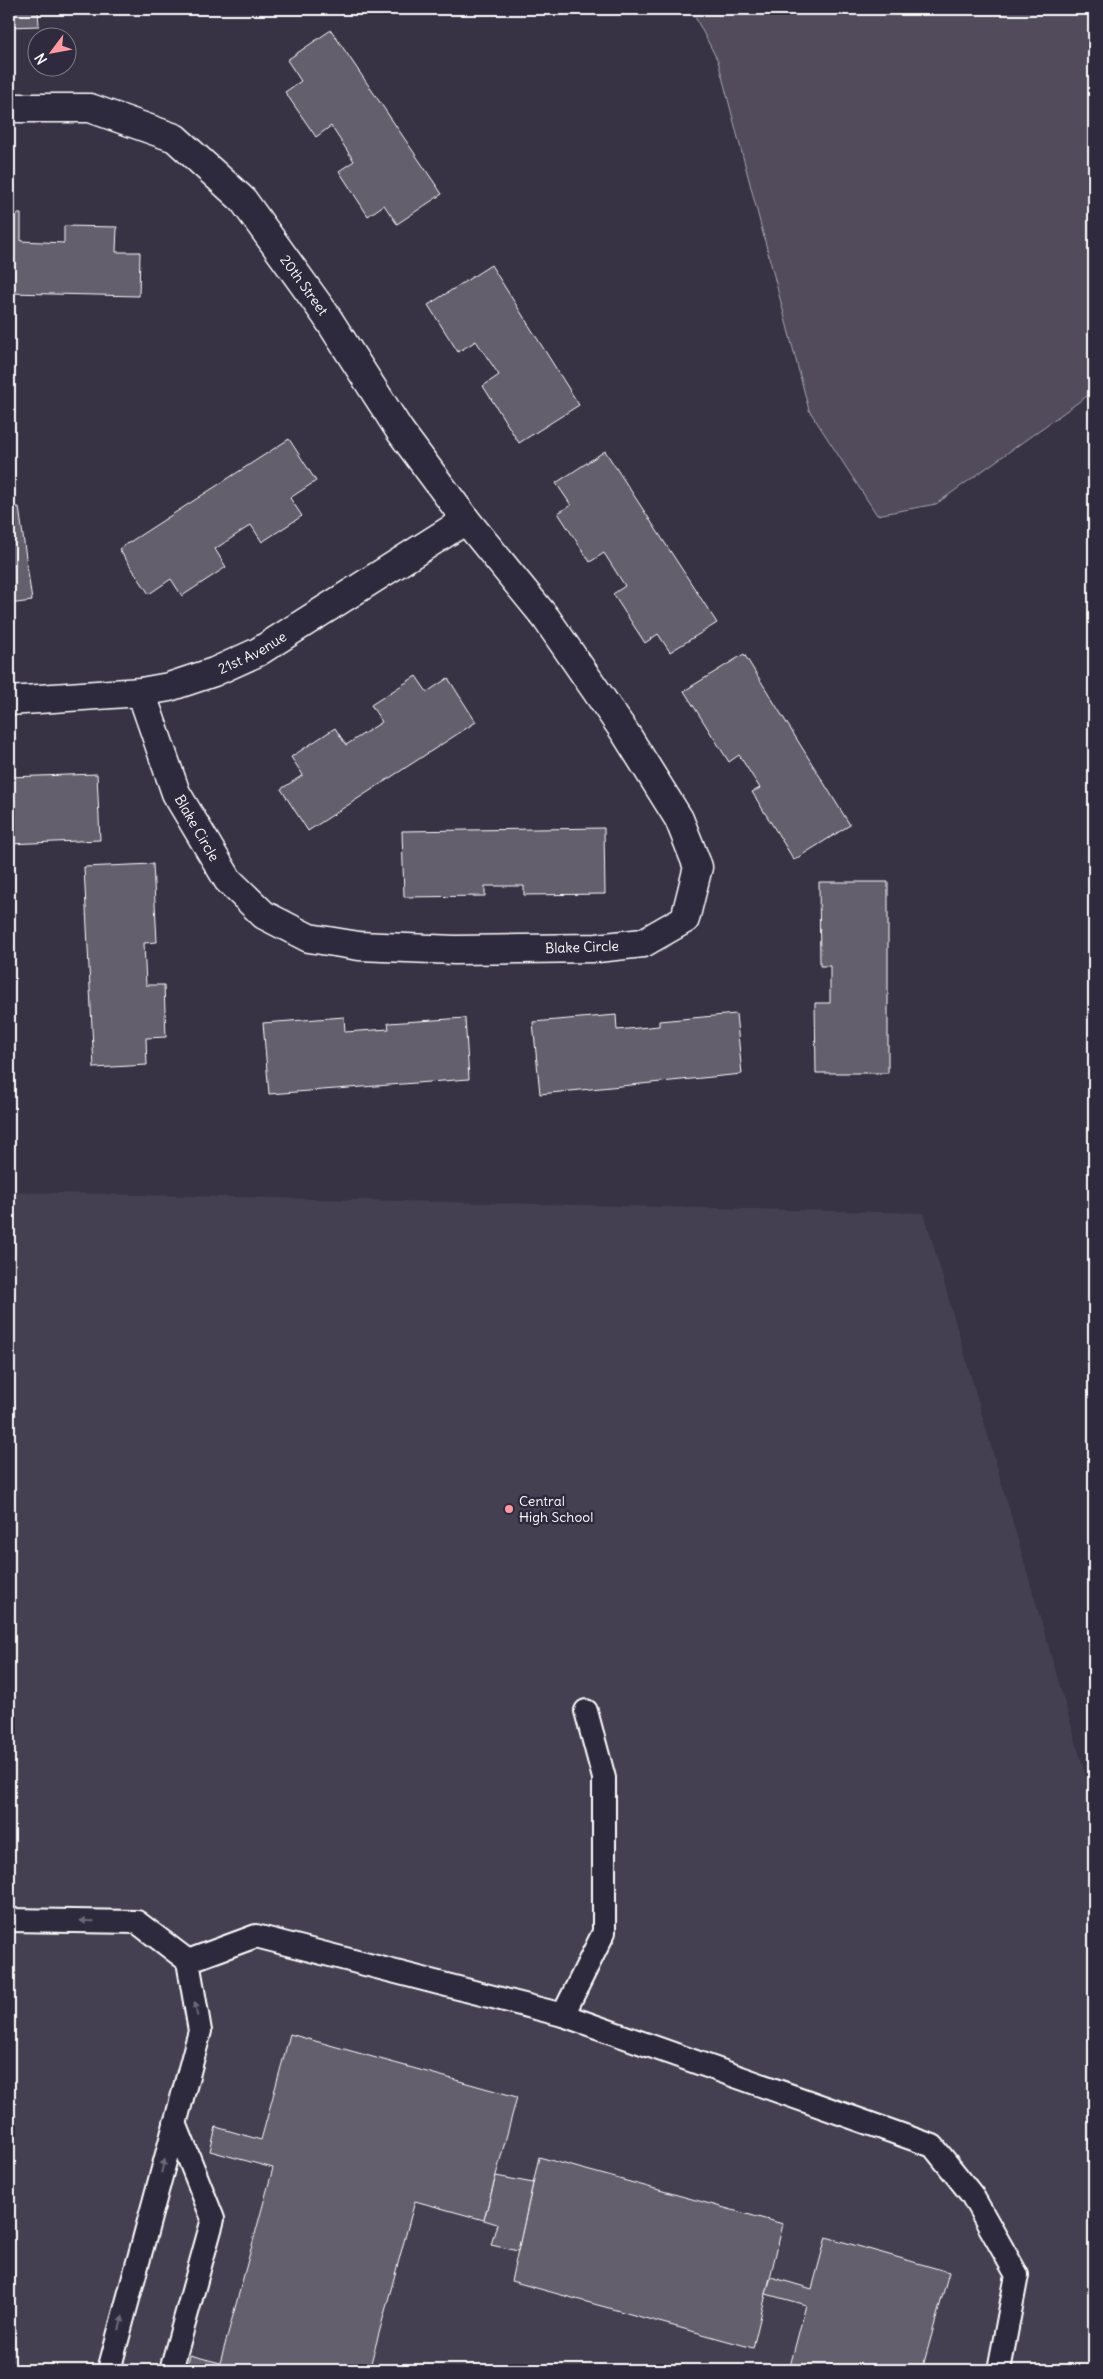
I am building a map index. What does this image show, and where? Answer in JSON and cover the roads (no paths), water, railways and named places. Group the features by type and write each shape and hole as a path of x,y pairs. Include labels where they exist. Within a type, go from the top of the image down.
{"street":[{"name":"20th Street","path":"9,108 90,108 175,138 243,200 325,314 400,431 466,520"},
{"name":"21st Avenue","path":"9,701 141,692 168,687 214,672 258,652 466,520"},
{"name":"Blake Circle","path":"141,692 176,793 228,880 264,915 309,938 359,946 456,950 597,948 643,943 685,919 698,867 679,819 626,734 546,618 466,520"}],"lane":[{"path":"563,2014 604,1932 604,1778 586,1711"},
{"path":"9,1920 137,1922 188,1961 200,2031 108,2370"},
{"path":"188,1961 256,1936 563,2014 933,2146 972,2195 1017,2276 999,2370"},
{"path":"171,2370 214,2219 175,2123"}],"place":[{"name":"Central High School","path":"509,1509"}]}
